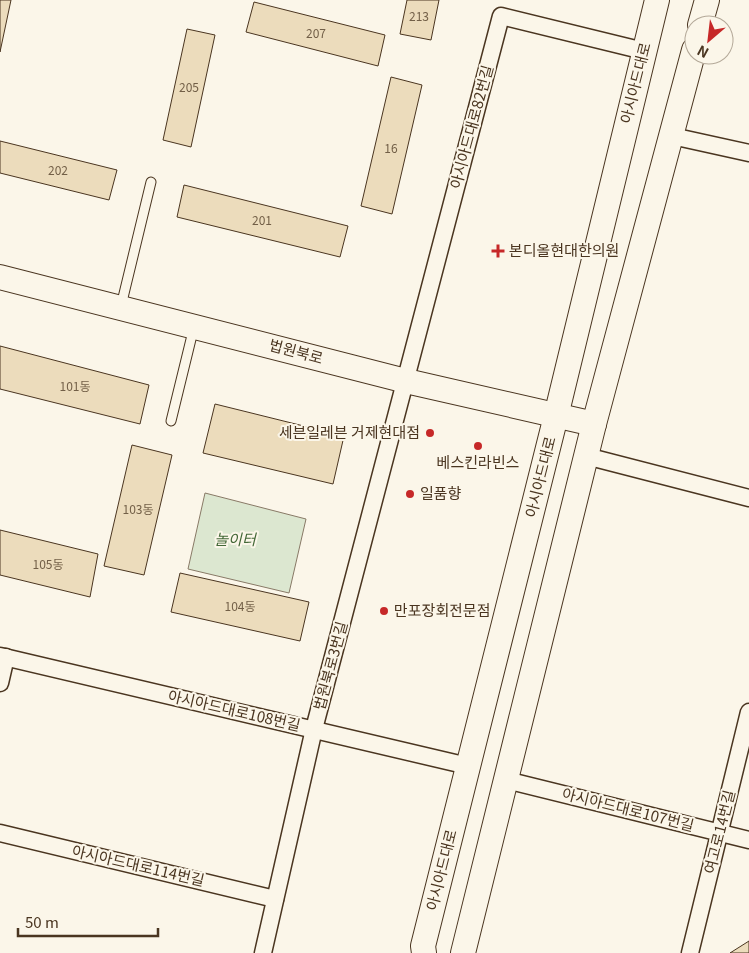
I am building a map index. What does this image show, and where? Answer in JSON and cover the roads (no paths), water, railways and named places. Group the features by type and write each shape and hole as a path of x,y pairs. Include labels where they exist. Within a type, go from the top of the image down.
{"main road":[{"name":"아시아드대로","path":"424,953 423,946 556,416 657,0"},
{"path":"703,15 707,0"},
{"path":"462,953 594,424 690,65"},
{"name":"법원북로","path":"0,277 406,381 594,424"}],"street":[{"name":"아시아드대로82번길","path":"406,381 502,16 644,51"},
{"path":"672,136 749,153"},
{"name":"법원북로3번길","path":"263,953 314,729 406,381"},
{"path":"586,456 749,498"},
{"path":"0,683 3,656"},
{"name":"아시아드대로108번길","path":"3,656 468,766"},
{"name":"여고로14번길","path":"690,953 749,712"},
{"name":"아시아드대로107번길","path":"506,780 749,840"},
{"name":"아시아드대로114번길","path":"0,834 275,900"}],"lane":[{"path":"120,307 151,182"},
{"path":"171,421 194,326"}],"place":[{"name":"본디올현대한의원","path":"498,251"},
{"name":"세븐일레븐 거제현대점","path":"430,433"},
{"name":"베스킨라빈스","path":"478,446"},
{"name":"일품향","path":"410,494"},
{"name":"만포장회전문점","path":"384,611"}],"park label":[{"name":"놀이터","path":"235,540"}]}
